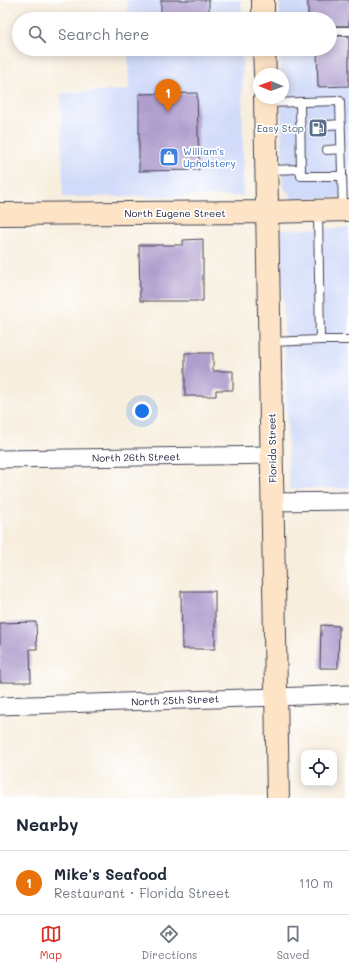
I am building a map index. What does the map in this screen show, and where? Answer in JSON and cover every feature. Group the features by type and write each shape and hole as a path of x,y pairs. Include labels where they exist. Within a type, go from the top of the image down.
{"main road":[{"path":"263,0 263,12"},
{"path":"264,56 265,68"},
{"name":"Florida Street","path":"265,104 278,798"},
{"name":"North Eugene Street","path":"0,214 346,210"}],"street":[{"name":"North 26th Street","path":"0,460 272,455"},
{"path":"273,502 349,501"},
{"name":"North 25th Street","path":"0,706 276,698 349,694"}],"lane":[{"path":"337,31 349,31"},
{"path":"289,101 340,101 342,176 346,210"},
{"path":"300,102 304,127 305,151 301,176 342,176"},
{"path":"328,125 341,124"},
{"path":"328,150 341,149"},
{"path":"266,170 301,169"},
{"path":"318,211 320,340"},
{"path":"270,342 349,340"}],"shaded area":[{"path":"127,0 241,0 242,12 127,12"},
{"path":"279,0 349,0 349,197 293,199 283,186 281,104 289,104 289,68 281,68 280,56 337,56 337,12 280,12"},
{"path":"128,56 242,56 243,196 63,197 61,93 129,90"},
{"path":"349,228 349,488 289,489 281,230"}],"building":[{"path":"161,0 209,0 209,12 161,12"},
{"path":"308,0 349,0 349,26 337,26 337,12 308,12"},
{"path":"337,36 349,36 349,86 318,87 317,56 337,56"},
{"path":"197,93 199,170 139,171 139,94"},
{"path":"203,239 203,301 140,301 139,245 183,245 183,240"},
{"path":"185,353 213,353 213,371 233,371 233,390 216,390 216,396 185,396"},
{"path":"181,591 215,591 215,649 182,649"},
{"path":"36,622 37,649 30,649 31,682 0,682 0,623"},
{"path":"321,625 339,626 338,668 320,668"}],"place":[{"name":"Mike's Seafood","path":"168,112"},
{"name":"Easy Stop","path":"318,128"},
{"name":"William's Upholstery","path":"169,157"}]}
